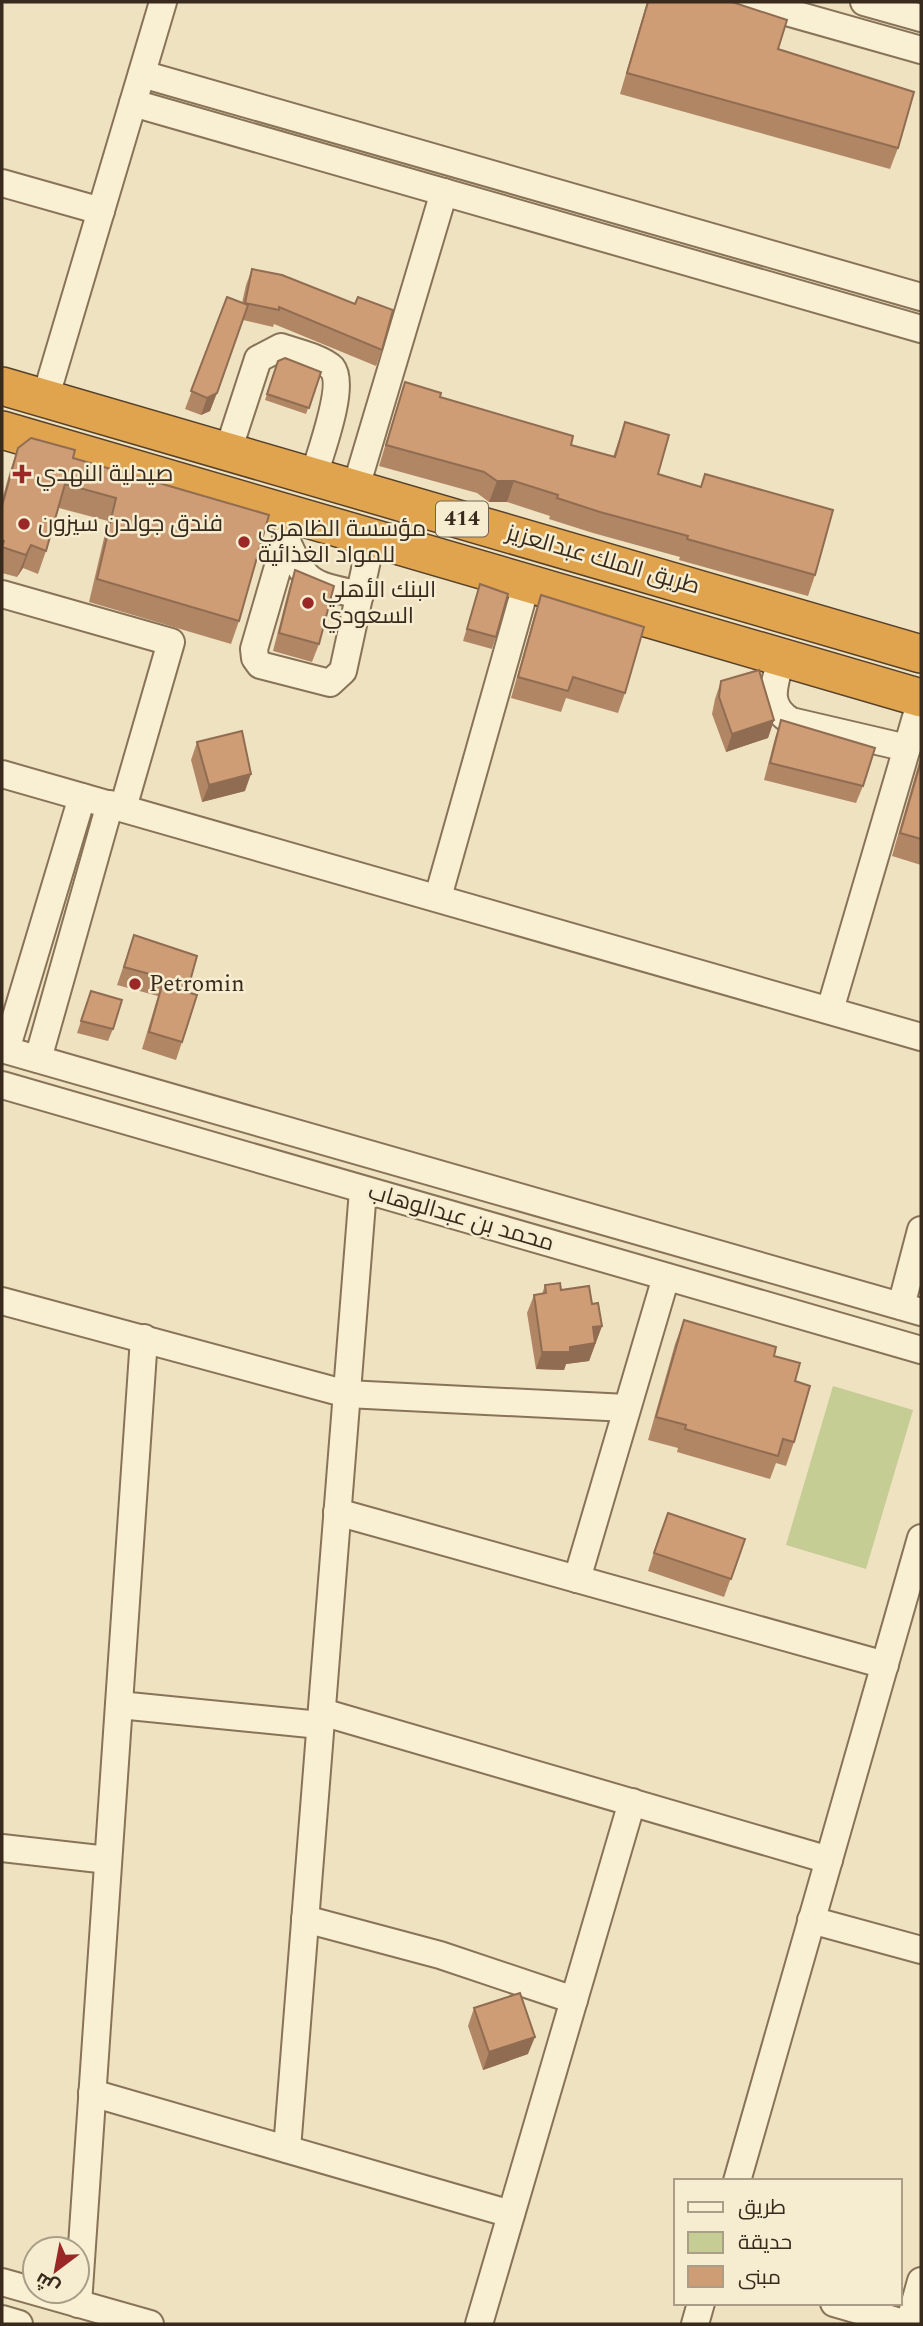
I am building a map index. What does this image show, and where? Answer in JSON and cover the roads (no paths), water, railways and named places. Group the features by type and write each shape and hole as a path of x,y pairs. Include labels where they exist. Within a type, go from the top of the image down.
{"highway":[{"name":"طريق الملك عبدالعزيز","path":"2,386 356,487 921,654"},
{"name":"طريق الملك عبدالعزيز","path":"4,439 290,527 372,537 921,699"}],"street":[{"path":"45,399 163,2"},
{"path":"751,2 921,50"},
{"path":"864,2 921,18"},
{"path":"142,74 921,298"},
{"path":"133,103 921,329"},
{"path":"2,183 101,211"},
{"path":"356,487 444,192"},
{"path":"228,451 258,359 281,346 331,366 337,378 335,398 314,475"},
{"path":"290,527 299,569 312,583 360,595"},
{"path":"290,527 254,649 255,658 260,665 330,683 343,671 372,537"},
{"path":"439,897 527,582"},
{"path":"2,594 171,642 116,806 38,1059"},
{"path":"782,657 773,692 773,703 780,714 791,721 907,748"},
{"path":"830,1010 921,699"},
{"path":"2,774 921,1037"},
{"path":"4,1049 82,797"},
{"name":"محمد بن عبدالوهاب","path":"4,1049 911,1309"},
{"name":"محمد بن عبدالوهاب","path":"2,1086 921,1350"},
{"path":"287,2149 363,1190"},
{"path":"911,1309 921,1230"},
{"path":"578,1579 666,1277"},
{"path":"2,1301 347,1394 627,1408"},
{"path":"83,2235 144,1338"},
{"path":"337,1512 885,1665"},
{"path":"738,2179 919,1555"},
{"path":"119,1705 321,1718 632,1802 829,1860"},
{"path":"479,2324 632,1802"},
{"path":"2,1848 108,1860"},
{"path":"305,1919 440,1955 574,2000"},
{"path":"811,1920 921,1950"},
{"path":"92,2093 511,2214"},
{"path":"841,2305 908,2324 921,2281"},
{"path":"2,2282 21,2288"},
{"path":"82,2305 150,2324"},
{"path":"695,2324 700,2305"},
{"path":"2,2319 19,2324"}],"place":[{"name":"صيدلية النهدي","path":"22,474"},
{"name":"فندق جولدن سيزون","path":"24,524"},
{"name":"مؤسسة الظاهري للمواد الغذائية","path":"244,542"},
{"name":"البنك الأهلي السعودي","path":"308,603"},
{"name":"Petromin","path":"135,984"}]}
